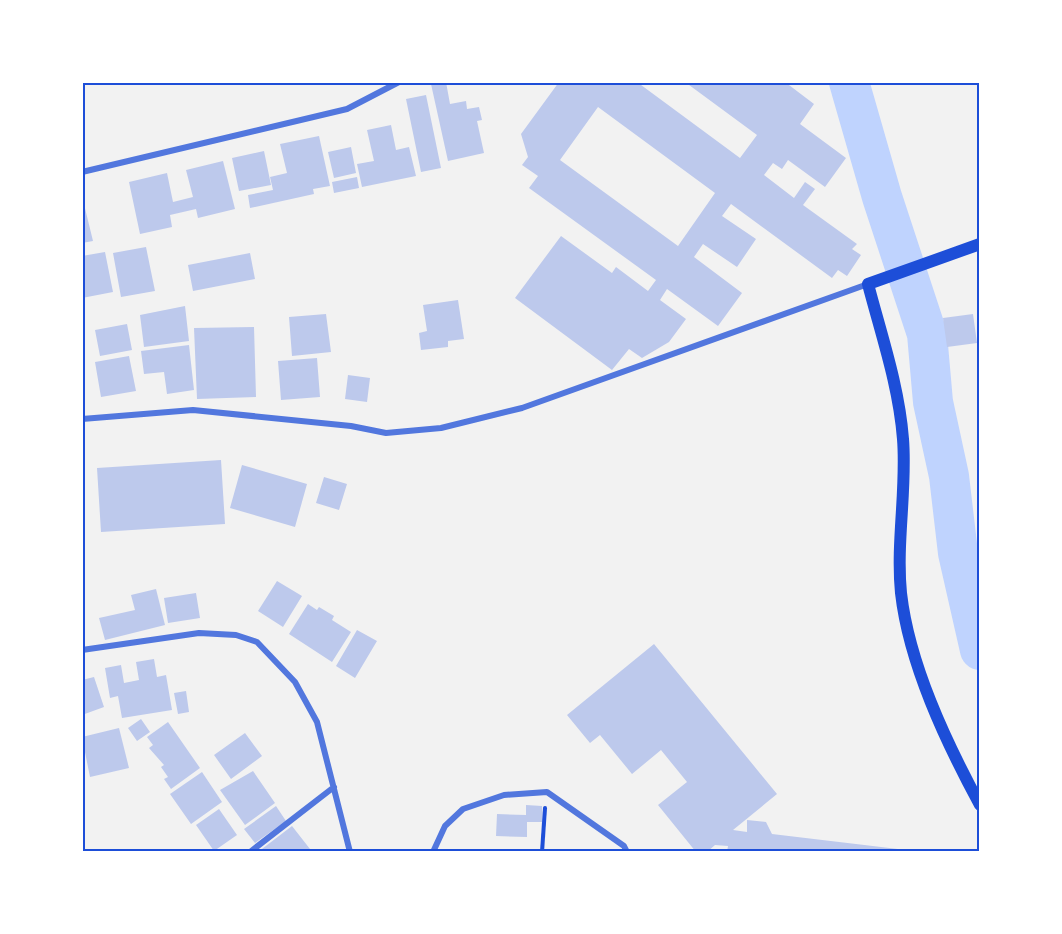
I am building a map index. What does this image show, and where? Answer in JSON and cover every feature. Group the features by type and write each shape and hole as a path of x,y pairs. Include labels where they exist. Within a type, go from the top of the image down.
{"main road":[{"path":"980,244 868,284 894,385 903,439 901,591 910,640 930,698 980,805"}],"street":[{"path":"82,172 347,109 399,82"},
{"path":"82,420 193,411 351,426 386,434 441,428 522,408 868,284"},
{"path":"82,650 200,633 236,635 257,642 295,682 316,722 350,852"},
{"path":"250,852 334,787"},
{"path":"433,852 445,826 463,809 504,795 547,792 624,846 627,852"}],"path":[{"path":"542,852 547,792"}],"building":[{"path":"446,82 450,104 466,101 467,109 479,107 482,120 477,121 484,153 448,161 431,84"},
{"path":"559,82 637,82 740,158 757,135 685,82 785,82 814,104 800,124 846,158 825,187 788,160 782,169 773,163 764,175 794,198 805,182 815,189 803,205 857,244 852,249 861,255 847,276 838,270 832,278 731,204 722,216 756,239 737,267 703,244 694,257 742,293 718,326 667,289 660,300 686,319 669,342 642,358 629,349 612,370 515,298 561,236 612,273 616,267 648,291 656,280 529,188 538,176 522,165 528,157 521,134","holes":["598,107 715,193 678,246 560,160"]},
{"path":"426,95 441,168 421,172 406,99"},
{"path":"391,125 396,150 409,147 416,176 362,187 357,164 374,161 367,130"},
{"path":"319,136 330,186 313,189 314,194 250,208 248,195 273,190 270,177 287,173 280,144"},
{"path":"351,147 356,173 334,178 328,152"},
{"path":"264,151 271,185 239,191 232,158"},
{"path":"223,161 235,209 198,218 196,209 170,215 172,227 140,234 129,182 167,173 173,202 193,197 186,170"},
{"path":"357,177 359,188 334,193 332,182"},
{"path":"82,196 93,241 82,243"},
{"path":"146,247 155,291 121,297 113,253"},
{"path":"105,252 113,292 82,298 82,256"},
{"path":"250,253 255,279 193,291 188,265"},
{"path":"458,300 464,339 448,341 448,347 421,350 419,333 427,331 423,305"},
{"path":"185,306 189,341 144,347 140,315"},
{"path":"326,314 331,352 292,356 289,317"},
{"path":"973,314 977,343 947,347 943,318"},
{"path":"127,324 132,350 100,356 95,330"},
{"path":"254,327 256,397 197,399 194,328"},
{"path":"189,345 194,390 167,394 164,372 144,374 141,351"},
{"path":"129,356 136,391 101,397 95,362"},
{"path":"317,358 320,397 281,400 278,361"},
{"path":"348,375 370,378 367,402 345,399"},
{"path":"221,460 225,524 101,532 97,468"},
{"path":"242,465 307,484 295,527 230,508"},
{"path":"324,477 347,484 339,510 316,503"},
{"path":"277,581 302,596 283,627 258,611"},
{"path":"156,589 165,625 105,640 99,618 135,610 131,595"},
{"path":"196,593 200,618 168,623 164,598"},
{"path":"308,604 317,610 319,607 334,616 332,620 351,632 332,662 289,634"},
{"path":"357,630 377,641 355,678 336,666"},
{"path":"654,644 777,794 733,830 747,832 747,820 766,822 772,834 923,852 727,852 728,846 715,845 707,852 696,852 658,805 687,782 661,750 632,774 600,735 590,743 567,715"},
{"path":"154,659 157,677 166,675 172,710 122,718 118,696 110,698 105,668 121,665 124,683 139,680 136,662"},
{"path":"94,677 104,707 82,715 82,680"},
{"path":"186,691 189,712 178,714 174,693"},
{"path":"141,719 150,732 137,741 128,728"},
{"path":"168,722 200,768 171,789 164,779 168,777 161,767 164,765 149,748 153,745 147,737"},
{"path":"119,728 129,768 90,777 82,737"},
{"path":"245,733 262,756 231,779 214,755"},
{"path":"253,771 275,803 245,825 220,790"},
{"path":"202,772 222,802 191,824 170,794"},
{"path":"526,805 542,806 542,822 527,822 527,837 496,836 497,814 526,815"},
{"path":"276,806 286,821 255,843 244,829"},
{"path":"219,809 237,835 214,851 196,825"},
{"path":"292,826 310,849 258,852"}],"waterway":[{"path":"849,82 882,197 927,334 933,402 949,476 958,553 980,650"}]}
